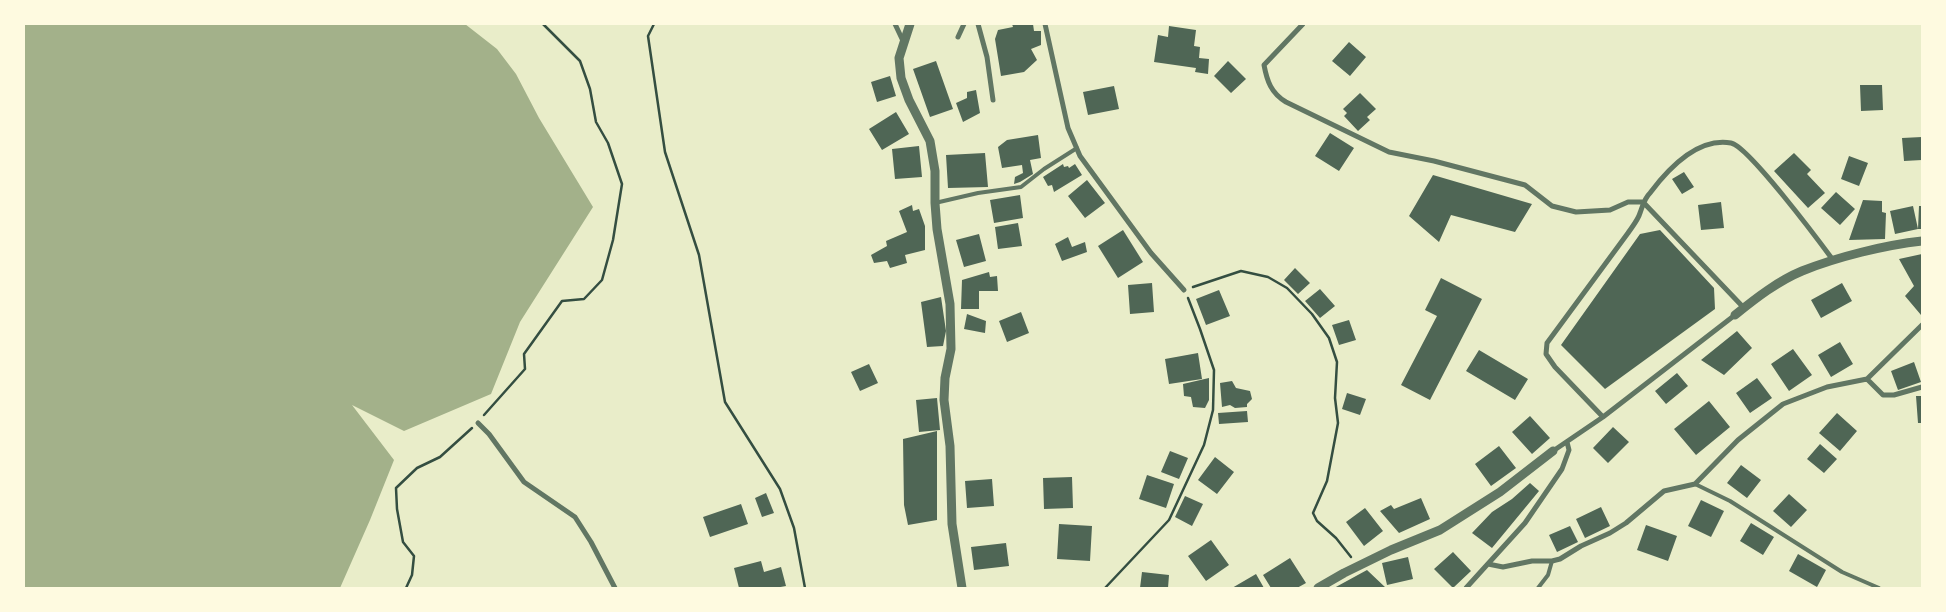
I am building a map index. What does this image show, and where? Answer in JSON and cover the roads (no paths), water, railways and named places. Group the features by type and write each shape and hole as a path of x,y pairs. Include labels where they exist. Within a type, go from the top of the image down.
{"street":[{"path":"895,24 905,43"},
{"path":"910,24 899,58 901,78 909,100 930,142 935,171 934,203 937,229 950,304 950,349 945,378 944,400 950,446 952,524 962,588"},
{"path":"958,37 964,24"},
{"path":"978,24 987,57 993,100"},
{"path":"1045,24 1068,128 1077,148 1151,253 1184,290"},
{"path":"1303,24 1264,65 1267,81 1276,96 1389,152 1434,160 1525,185 1552,206 1584,212 1610,210 1628,202 1643,202 1744,308"},
{"path":"1603,418 1555,367 1546,354 1547,343 1628,233 1640,214 1643,202 1672,168 1697,148 1713,144 1732,143 1746,152 1790,203 1834,261"},
{"path":"1318,588 1391,550 1440,530 1500,492 1553,451 1603,418 1765,292 1802,271 1860,253 1922,241"},
{"path":"1488,564 1503,567 1532,561 1560,559 1581,546 1610,533 1626,523 1664,491 1695,484 1738,440 1783,404 1827,388 1867,379 1922,325"},
{"path":"1867,379 1883,395 1894,395 1922,388"},
{"path":"478,423 524,482 575,517 591,542 615,588"},
{"path":"1466,588 1526,524 1562,469 1569,450 1567,442"}],"lane":[{"path":"934,203 978,193 1021,187 1044,169 1077,148"},
{"path":"1695,484 1730,501 1842,572 1879,588"},
{"path":"1538,588 1548,575 1552,561"}]}
